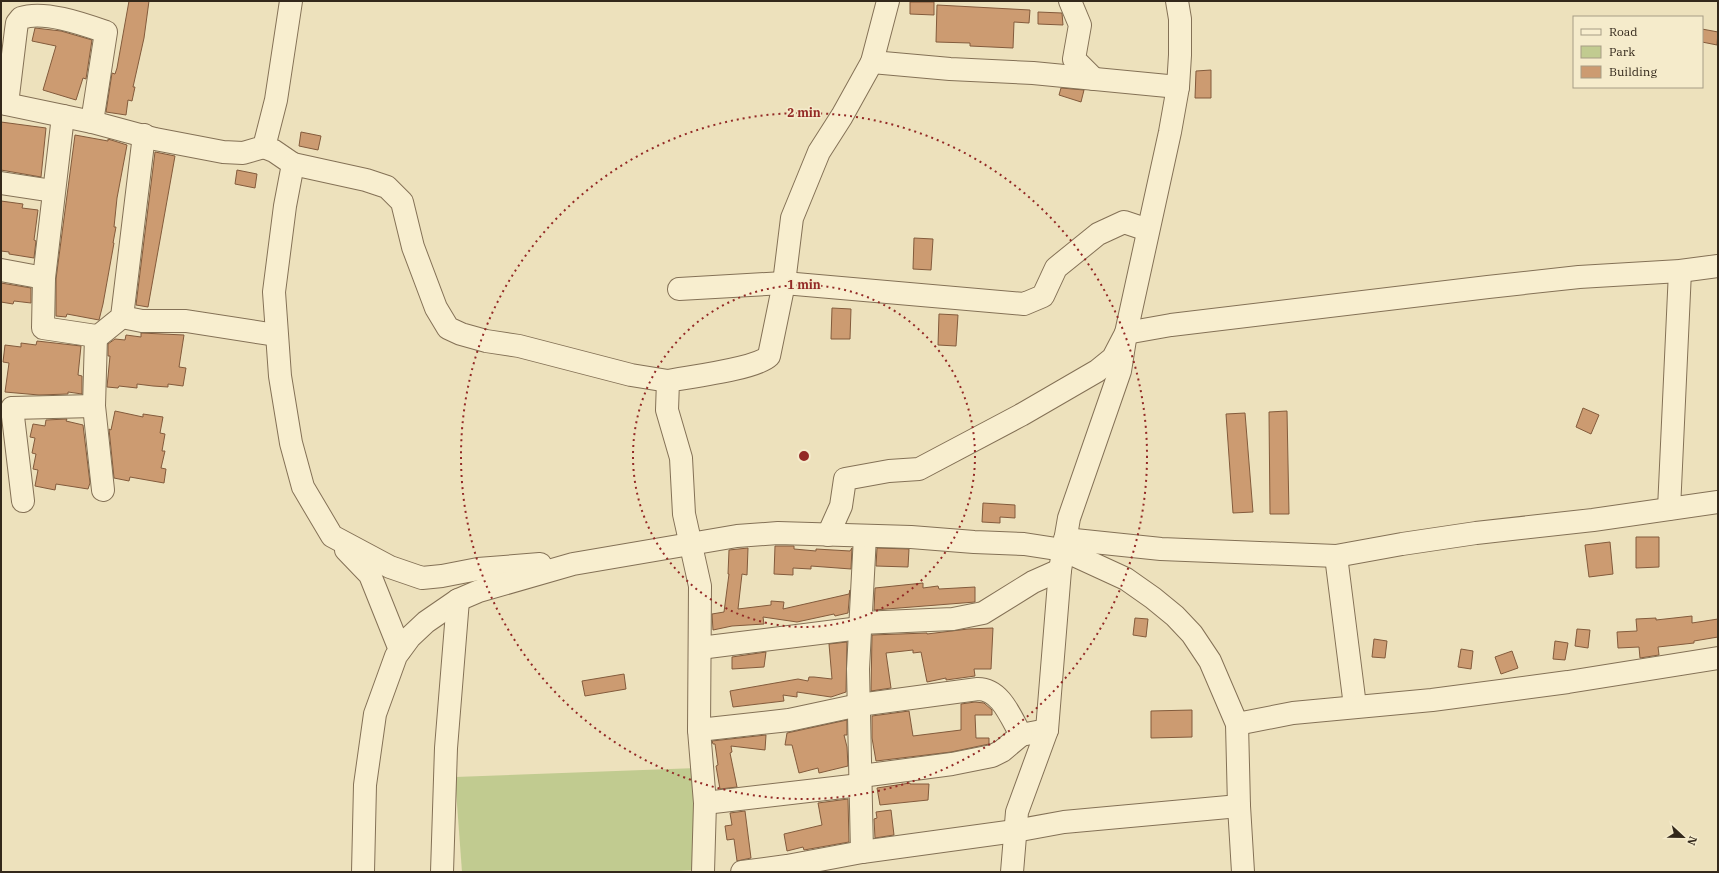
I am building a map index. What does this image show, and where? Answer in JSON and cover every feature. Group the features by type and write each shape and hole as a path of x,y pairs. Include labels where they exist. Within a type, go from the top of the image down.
{"street":[{"path":"264,147 276,100 291,1"},
{"path":"92,122 106,32 80,23 36,15 20,18 16,30 4,104 92,122 223,152 243,153 264,147 274,151 293,164 366,180 387,187 402,202 413,247 436,308 448,328 486,341 519,346 631,375 668,381 738,368 767,358 772,346 784,283 792,218 819,152 842,116 872,62 888,1"},
{"path":"1070,1 1080,25 1074,58 1094,79"},
{"path":"1012,872 1019,805 1047,730 1062,553 1069,518 1120,371 1126,333 1170,132 1178,87 1180,55 1180,18 1177,1"},
{"path":"872,62 1178,87"},
{"path":"63,116 44,278 43,328 96,336 101,334 122,318 142,321 186,321 276,335"},
{"path":"122,318 144,135"},
{"path":"293,164 284,213 274,292 280,376 291,443 303,487 332,536 370,575 400,650"},
{"path":"1,183 53,191"},
{"path":"679,289 784,283 1024,304 1043,296 1056,268 1098,234 1124,222 1148,230"},
{"path":"1126,333 1171,325 1488,286 1578,277 1680,271 1718,266"},
{"path":"1,270 44,278"},
{"path":"1670,509 1680,271"},
{"path":"828,535 841,506 845,479 888,471 919,469 958,450 1097,371 1113,358 1126,333"},
{"path":"96,336 94,406 103,490"},
{"path":"668,381 667,410 681,458 684,514 700,586 699,730 705,803 703,872"},
{"path":"23,501 12,408 94,406"},
{"path":"700,648 860,626 953,619 983,613 1033,582 1062,553 1161,549 1336,556 1469,534 1718,502"},
{"path":"363,872 365,785 372,732 386,679 396,656 410,637 426,622 458,600 479,591 573,564 692,545 737,536 778,533 1024,544 1062,553 1126,579 1175,616 1192,634 1210,661 1237,724 1238,806 1243,872"},
{"path":"332,536 390,567 414,576 427,578 478,569 535,564 573,564"},
{"path":"862,852 858,669 864,536"},
{"path":"1336,556 1355,706"},
{"path":"442,872 446,748 458,600"},
{"path":"1237,724 1293,713 1432,700 1568,682 1718,658"},
{"path":"699,730 789,720 859,704 986,689 1002,702 1021,735"},
{"path":"705,803 861,780 992,756 1002,751 1021,735 1047,730"},
{"path":"742,872 787,866 862,852 1015,832 1064,822 1238,806"}],"green space":[{"path":"697,768 698,870 657,872 462,872 455,777"}],"building":[{"path":"129,1 149,1 144,38 133,87 135,87 132,101 128,100 126,115 106,112 112,73 115,74 117,68"},
{"path":"910,2 934,2 934,15 910,14"},
{"path":"937,5 1030,10 1029,23 1014,22 1013,48 970,46 970,43 936,42"},
{"path":"1038,12 1062,13 1063,25 1038,24"},
{"path":"35,28 61,31 92,40 86,79 83,78 76,100 43,90 56,46 32,41"},
{"path":"1703,29 1718,32 1717,45 1703,42"},
{"path":"1211,70 1211,98 1195,98 1196,71"},
{"path":"1061,88 1084,90 1081,102 1059,95"},
{"path":"1,122 46,128 41,177 1,170"},
{"path":"301,132 321,136 318,150 299,146"},
{"path":"75,135 108,141 108,139 127,145 117,198 114,243 99,320 67,314 66,317 56,316 56,279"},
{"path":"155,152 175,156 148,307 136,305"},
{"path":"237,170 257,174 255,188 235,184"},
{"path":"1,201 23,204 22,208 38,210 34,240 36,241 34,258 9,254 9,252 1,251"},
{"path":"914,238 933,239 931,270 913,269"},
{"path":"1,283 31,288 31,303 14,301 13,304 1,302"},
{"path":"832,308 851,309 850,339 831,339"},
{"path":"939,314 958,315 956,346 938,345"},
{"path":"141,333 184,335 179,367 186,368 183,386 168,384 168,387 137,384 137,388 119,386 118,388 107,387 110,356 108,356 108,344 115,339 125,340 126,335 141,337"},
{"path":"37,341 81,346 78,375 82,376 82,394 68,392 68,394 39,395 5,392 9,363 3,362 5,345 21,347 21,343 36,345"},
{"path":"1583,408 1599,415 1591,434 1576,427"},
{"path":"115,411 143,417 143,414 163,417 160,433 165,434 162,451 165,451 161,468 166,469 164,483 130,477 129,481 114,478 109,429 111,430"},
{"path":"1287,411 1289,514 1270,514 1269,412"},
{"path":"1245,413 1253,512 1233,513 1226,414"},
{"path":"67,419 66,421 83,425 90,483 88,489 56,484 55,490 35,486 38,470 33,469 36,454 32,453 35,438 30,437 33,424 45,426 46,420"},
{"path":"983,503 1015,505 1015,518 1000,517 1000,523 982,522"},
{"path":"1636,537 1659,537 1659,567 1636,568"},
{"path":"1610,542 1613,574 1589,577 1585,545"},
{"path":"775,546 794,546 794,549 816,551 816,549 850,551 852,548 851,569 811,566 811,569 793,568 793,575 774,574"},
{"path":"748,548 747,575 742,574 738,609 771,605 771,601 784,602 783,609 849,594 850,590 848,613 835,616 834,614 797,622 763,617 764,624 732,626 713,630 712,614 724,612 729,574 729,550"},
{"path":"877,548 909,549 908,567 876,566"},
{"path":"923,583 923,588 938,586 939,589 975,587 975,602 874,610 875,588"},
{"path":"1692,616 1692,623 1718,619 1718,637 1694,641 1694,643 1658,647 1659,655 1640,658 1639,647 1618,648 1617,632 1637,631 1636,619 1656,618 1656,620"},
{"path":"1135,618 1148,619 1146,637 1133,635"},
{"path":"993,628 991,669 974,669 975,676 946,680 946,678 927,682 921,652 913,653 913,650 886,653 891,688 871,691 872,635 927,634 968,629"},
{"path":"1577,629 1590,630 1588,648 1575,646"},
{"path":"1374,639 1387,641 1385,658 1372,657"},
{"path":"1555,641 1568,643 1565,660 1553,659"},
{"path":"847,642 846,692 831,697 797,692 797,697 783,695 784,701 733,707 730,691 798,679 808,681 809,677 832,679 829,644"},
{"path":"1461,649 1473,651 1471,669 1458,667"},
{"path":"1512,651 1518,668 1501,674 1495,657"},
{"path":"766,652 764,667 732,669 732,657"},
{"path":"624,674 626,689 585,696 582,681"},
{"path":"975,702 984,703 992,710 992,715 975,715 976,738 989,738 989,744 951,752 876,761 872,738 872,716 909,711 913,736 961,730 961,704"},
{"path":"1192,710 1192,737 1151,738 1151,711"},
{"path":"847,720 847,735 844,735 847,747 848,766 819,773 818,768 799,773 792,745 785,745 787,733"},
{"path":"766,735 765,750 731,746 732,752 730,753 737,787 720,789 716,766 718,765 715,744 713,744 712,741"},
{"path":"910,783 929,784 928,800 880,805 877,788"},
{"path":"848,799 849,842 804,850 803,847 787,851 784,834 822,825 818,803"},
{"path":"891,810 894,835 875,838 874,819 877,818 876,812"},
{"path":"745,811 751,858 737,861 734,839 727,840 725,826 732,825 730,813"}]}
